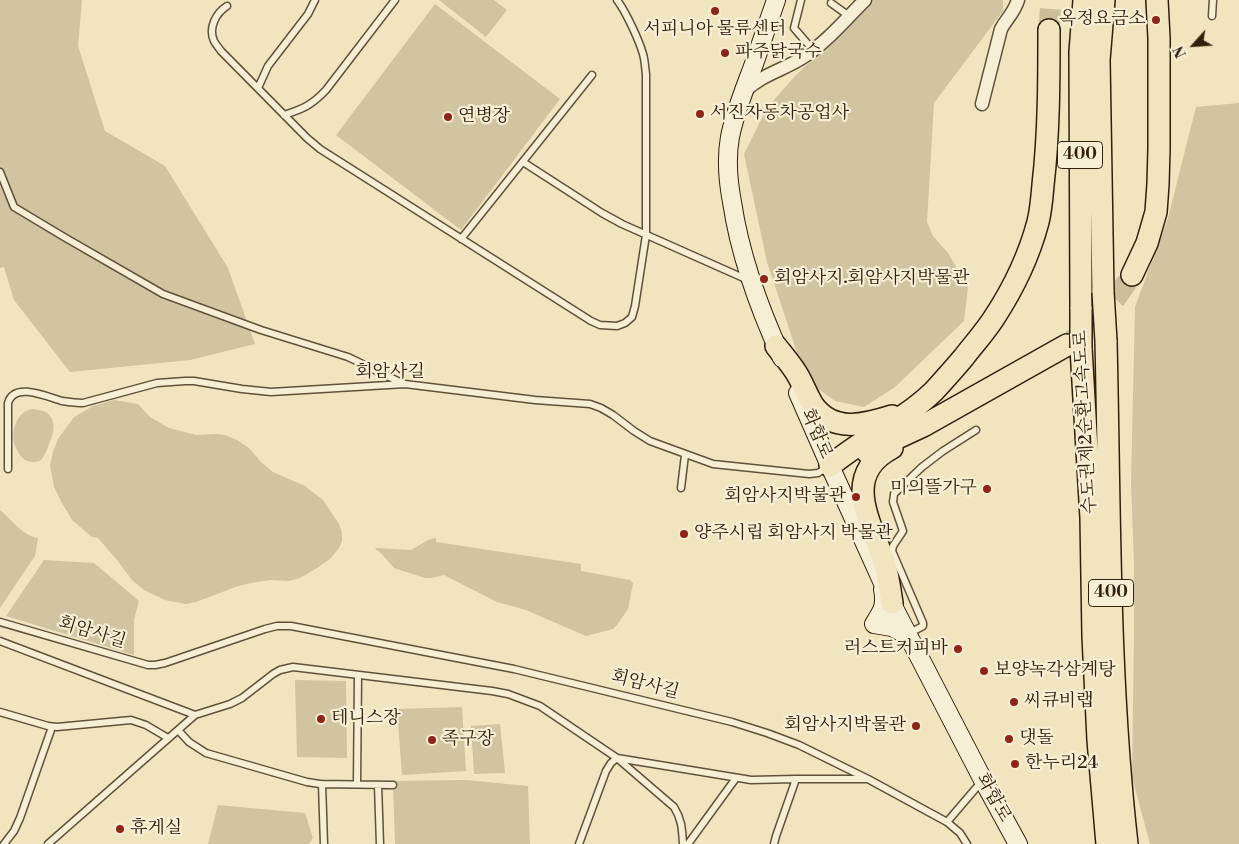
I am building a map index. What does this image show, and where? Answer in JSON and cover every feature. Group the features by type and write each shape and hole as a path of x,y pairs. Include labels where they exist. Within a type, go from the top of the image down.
{"highway":[{"name":"수도권제2순환고속도로","path":"1084,0 1080,52 1081,309 1074,346 1091,518 1097,721 1107,844"},
{"name":"수도권제2순환고속도로","path":"1104,0 1099,60 1111,609 1115,709 1127,844"},
{"path":"1132,275 1147,243 1156,212 1159,150 1157,0"},
{"path":"892,603 886,568 866,515 863,485 868,470 879,457 908,439 933,391 952,371 993,319 1008,295 1031,245 1039,220 1046,156 1049,30"},
{"path":"776,346 788,360 815,408 832,421 843,425 853,425 918,417"},
{"path":"830,466 857,457 918,417 1074,346"}],"main road":[{"name":"화합로","path":"776,0 764,31 758,71 743,94 730,138 728,154 729,185 739,240 751,282 776,346 907,635 1018,844"},
{"path":"882,581 884,605 874,624 884,624 907,635"}],"street":[{"path":"758,71 801,58 813,50 865,0"},
{"path":"982,104 1001,29 1005,21 1015,10 1018,0"}],"lane":[{"path":"258,88 268,66 308,14 315,0"},
{"path":"284,115 302,109 316,101 395,0"},
{"path":"227,6 221,10 213,26 212,34 214,41 221,52 320,149 592,321 600,325 618,326 632,317 646,235 646,74 643,53 617,0"},
{"path":"801,0 794,28 813,50"},
{"path":"1212,16 1213,0"},
{"path":"831,3 848,16"},
{"path":"461,239 592,75"},
{"path":"523,162 602,213 751,282"},
{"path":"0,172 14,207 163,294 261,330 348,357 405,384"},
{"name":"회암사길","path":"8,468 8,402 13,394 24,391 73,403 83,403 157,384 185,381 272,392 405,384 535,400 590,404 602,408 650,441 713,464 809,474 818,473 830,466"},
{"path":"907,635 923,626 923,623 892,551 893,546 903,531 893,498 898,490 929,461 976,430"},
{"path":"681,488 685,455"},
{"name":"회암사길","path":"0,622 142,664 155,665 165,663 265,629 277,626 291,626 514,668 767,732 868,778 947,822 960,833 967,844"},
{"path":"0,641 195,715"},
{"path":"48,844 195,715 230,704 242,698 273,674 293,667 492,691 521,698 540,706 617,758 674,807 680,817 683,844"},
{"path":"357,784 358,675"},
{"path":"1,715 52,727 131,720 146,725 168,738"},
{"path":"4,844 14,831 20,818 52,727"},
{"path":"178,730 189,742 206,753 307,782 394,785"},
{"path":"579,844 606,771 617,758 750,780 868,778"},
{"path":"688,844 736,778"},
{"path":"774,844 796,779"},
{"path":"947,822 983,780"},
{"path":"322,784 324,844"},
{"path":"378,785 380,844"}],"shaded area":[{"path":"0,0 82,0 78,46 105,131 165,166 228,268 255,344 190,360 70,372 14,300 4,267 0,268"},
{"path":"439,0 494,0 507,10 486,37"},
{"path":"853,0 1003,0 1003,11 934,103 927,222 933,236 948,253 968,287 964,321 895,387 864,407 835,401 806,380 767,262 744,154 767,108 795,76 857,18"},
{"name":"연병장","path":"435,4 560,99 461,230 336,135"},
{"path":"1239,103 1239,844 1150,844 1132,777 1134,565 1131,482 1135,307 1168,218 1196,107"},
{"path":"114,400 138,404 150,417 169,428 196,435 225,435 237,440 249,448 273,472 305,486 323,500 339,524 342,533 342,541 339,548 330,559 300,578 289,581 270,580 238,586 196,602 186,604 165,600 144,590 132,580 98,538 92,537 72,520 54,487 50,465 58,439 74,417 93,406"},
{"path":"32,409 47,413 54,425 45,454 41,460 35,462 22,458 13,438 15,425 19,417 24,412"},
{"path":"0,510 22,531 38,538 35,556 0,608"},
{"path":"436,538 436,542 581,564 581,571 630,580 633,583 628,609 613,629 586,636 526,610 497,602 444,575 425,578 394,568 375,549 411,550"},
{"path":"44,560 94,563 139,601 134,620 134,655 6,616"},
{"name":"테니스장","path":"295,680 346,681 347,758 297,757"},
{"name":"족구장","path":"462,707 466,771 402,775 397,709"},
{"path":"500,724 505,773 474,774 471,726"},
{"path":"466,780 528,786 530,844 395,844 393,781"},
{"path":"218,805 305,813 313,838 309,844 208,844"}],"tunnel":[{"path":"1049,30 1051,0"},
{"path":"1069,343 1090,326 1116,298 1132,275"}],"place":[{"name":"서피니아 물류센터","path":"715,11"},
{"name":"옥정요금소","path":"1156,20"},
{"name":"파주닭국수","path":"725,53"},
{"name":"서진자동차공업사","path":"700,114"},
{"name":"연병장","path":"448,117"},
{"name":"회암사지.회암사지박물관","path":"764,279"},
{"name":"미의뜰가구","path":"987,489"},
{"name":"회암사지박불관","path":"856,497"},
{"name":"양주시립 회암사지 박물관","path":"684,534"},
{"name":"러스트커피바","path":"958,649"},
{"name":"보양녹각삼계탕","path":"984,671"},
{"name":"씨큐비랩","path":"1014,702"},
{"name":"테니스장","path":"321,719"},
{"name":"회암사지박물관","path":"916,726"},
{"name":"댓돌","path":"1009,739"},
{"name":"족구장","path":"432,740"},
{"name":"한누리24","path":"1015,764"},
{"name":"휴게실","path":"120,829"}]}
